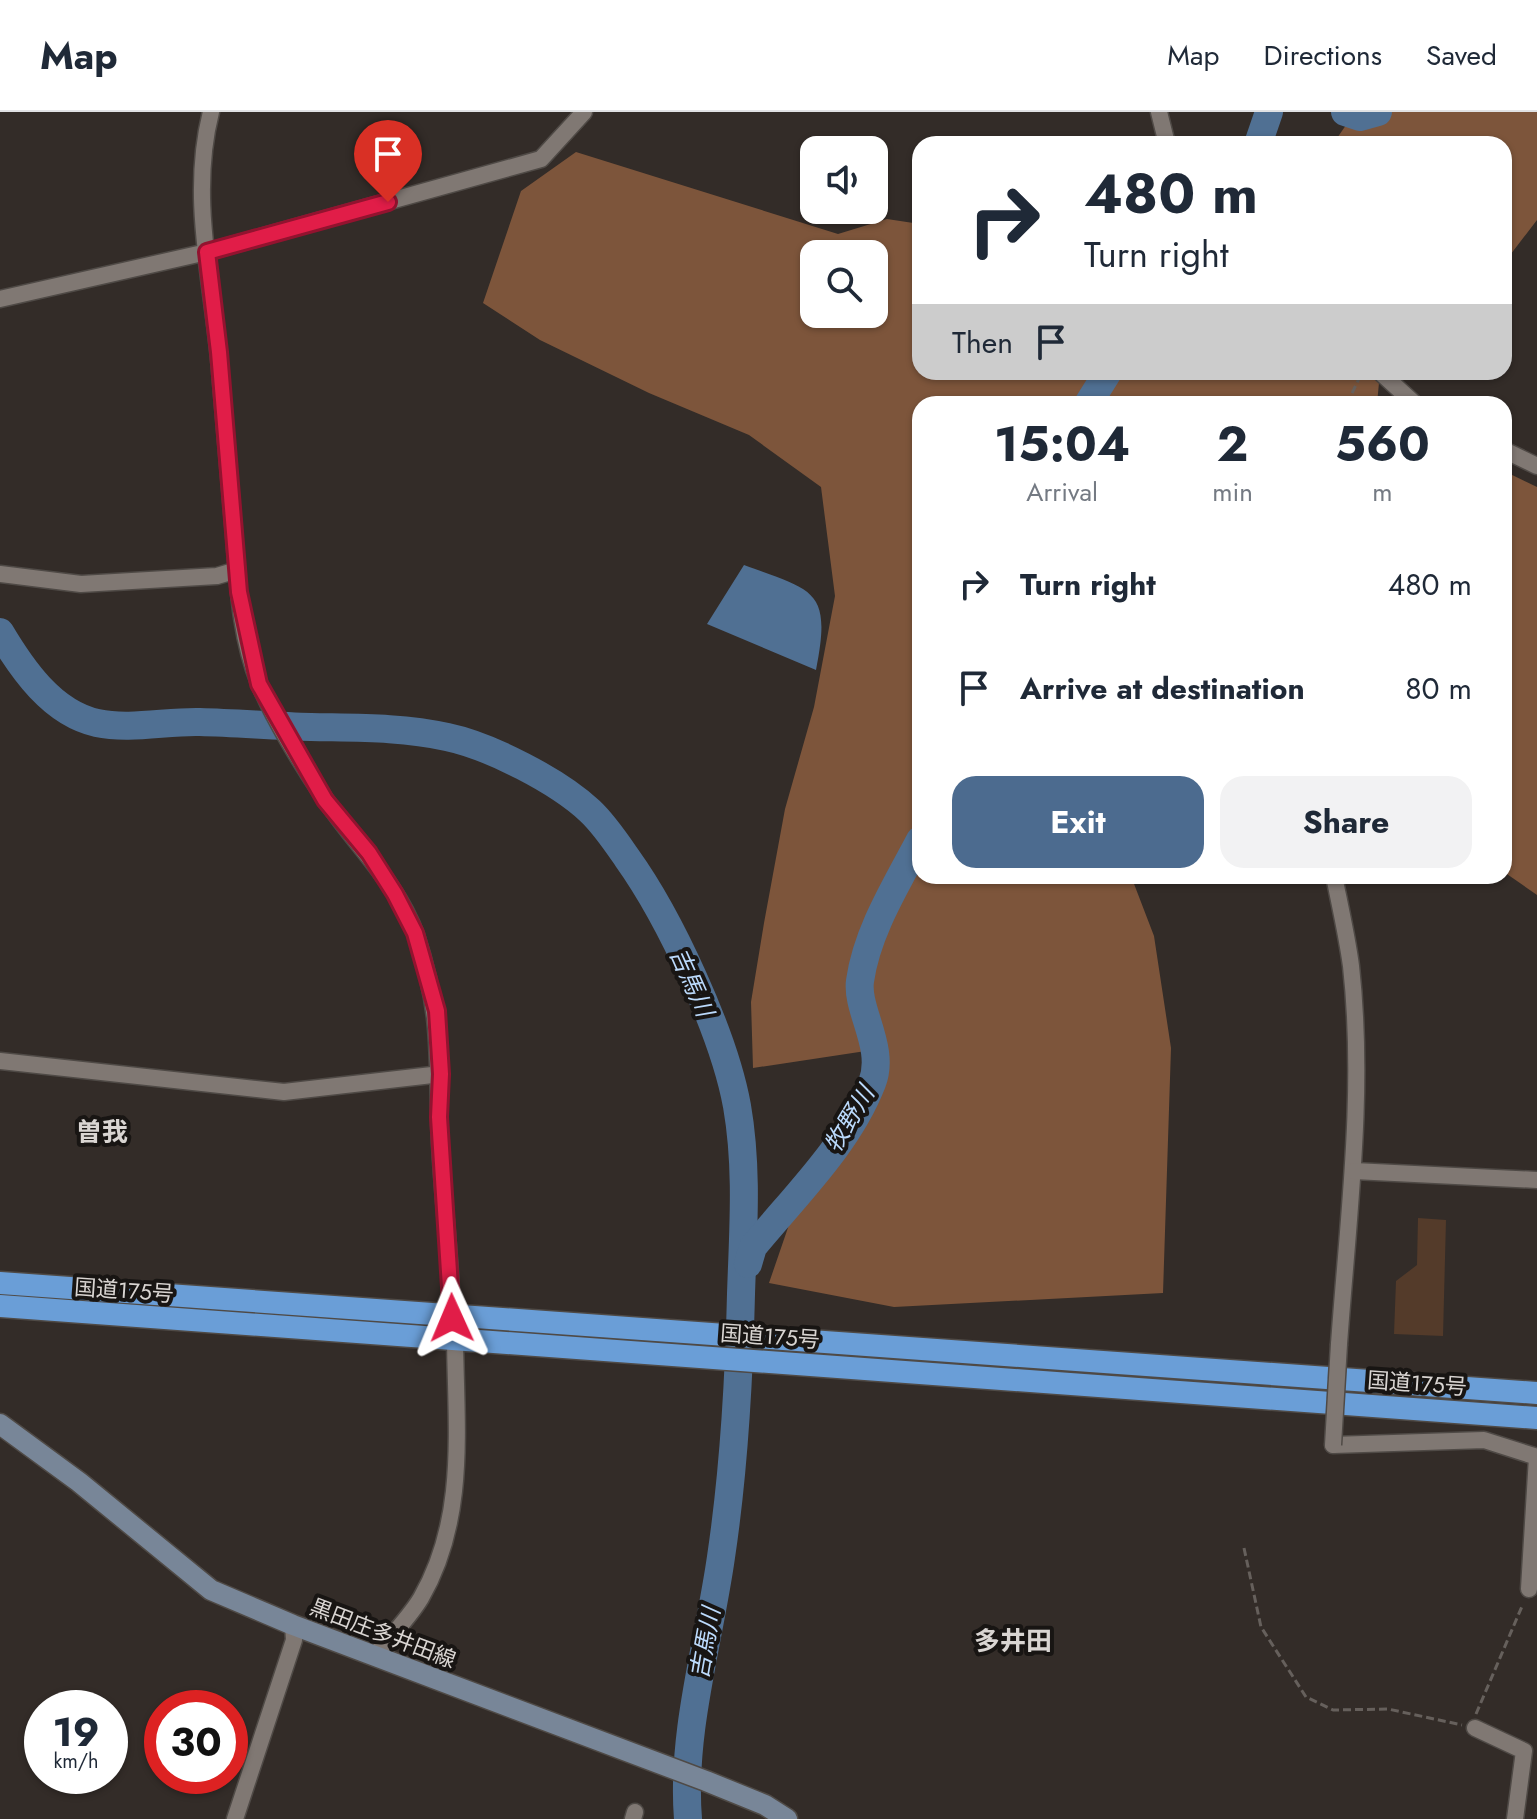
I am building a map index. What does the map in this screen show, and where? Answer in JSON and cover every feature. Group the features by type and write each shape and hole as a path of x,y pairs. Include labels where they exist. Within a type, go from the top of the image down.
{"highway":[{"name":"国道175号","path":"0,1283 454,1329"},
{"name":"国道175号","path":"0,1306 454,1329 845,1356 1537,1393"},
{"name":"国道175号","path":"845,1356 1537,1418"}],"main road":[{"name":"黒田庄多井田線","path":"0,1424 79,1482 211,1590 293,1625 706,1781 765,1805 787,1819"}],"street":[{"path":"211,112 203,141 202,188 237,570 249,651 265,694 325,800 369,853 415,933 437,1011 441,1074 439,1117 454,1329 456,1494 442,1557 420,1600 375,1655"},
{"path":"0,299 207,252 541,159 584,112"},
{"path":"1159,112 1165,136"},
{"path":"1389,380 1406,396"},
{"path":"1512,454 1537,466"},
{"path":"0,574 81,584 217,576 237,570"},
{"path":"1336,884 1351,965 1356,1062 1354,1171 1333,1445 1484,1440 1537,1457 1529,1589"},
{"path":"0,1061 284,1092 441,1074"},
{"path":"1354,1171 1537,1180"},
{"path":"235,1819 294,1640 293,1625"},
{"path":"1475,1728 1524,1751 1515,1819"}],"path":[{"path":"1244,1548 1261,1627 1306,1697 1333,1710 1388,1709 1475,1728 1477,1706 1529,1589"}],"shaded area":[{"path":"1355,112 1537,112 1537,220 1512,253 1512,136 1338,136"},
{"path":"576,152 838,234 871,224 888,224 888,219 912,223 912,380 1379,380 1378,396 912,396 912,884 1134,884 1154,936 1171,1048 1163,1293 894,1307 769,1283 804,1181 854,1116 879,1049 753,1068 751,1002 764,923 785,809 814,707 835,596 821,487 749,435 649,393 540,340 483,303 521,191"},
{"path":"1512,475 1537,487 1537,895 1512,878"},
{"path":"1418,1218 1446,1220 1443,1336 1394,1334 1396,1281 1417,1265"}],"water":[{"path":"744,565 802,588 812,597 819,608 821,623 816,670 707,624"}],"waterway":[{"name":"牧野川","path":"1261,136 1269,112"},
{"name":"牧野川","path":"1345,112 1360,117 1378,112"},
{"name":"牧野川","path":"1093,396 1103,380"},
{"name":"吉馬川","path":"0,632 28,674 52,700 81,718 97,723 122,726 200,722 396,730 447,737 483,748 542,777 590,811 605,827 644,883 693,978 720,1045 737,1106 744,1177 733,1459 716,1589 692,1721 688,1819"},
{"name":"牧野川","path":"748,1264 753,1247 835,1149 862,1106 872,1083 875,1056 862,1004 860,981 869,944 912,855"}],"district":[{"name":"曽我","path":"102,1132"},
{"name":"多井田","path":"1013,1641"}],"route":[{"path":"388,202 207,252 219,352 239,592 249,651 259,684 325,800 369,853 395,894 415,933 437,1011 441,1074 439,1117 451,1263 452,1318"}]}
